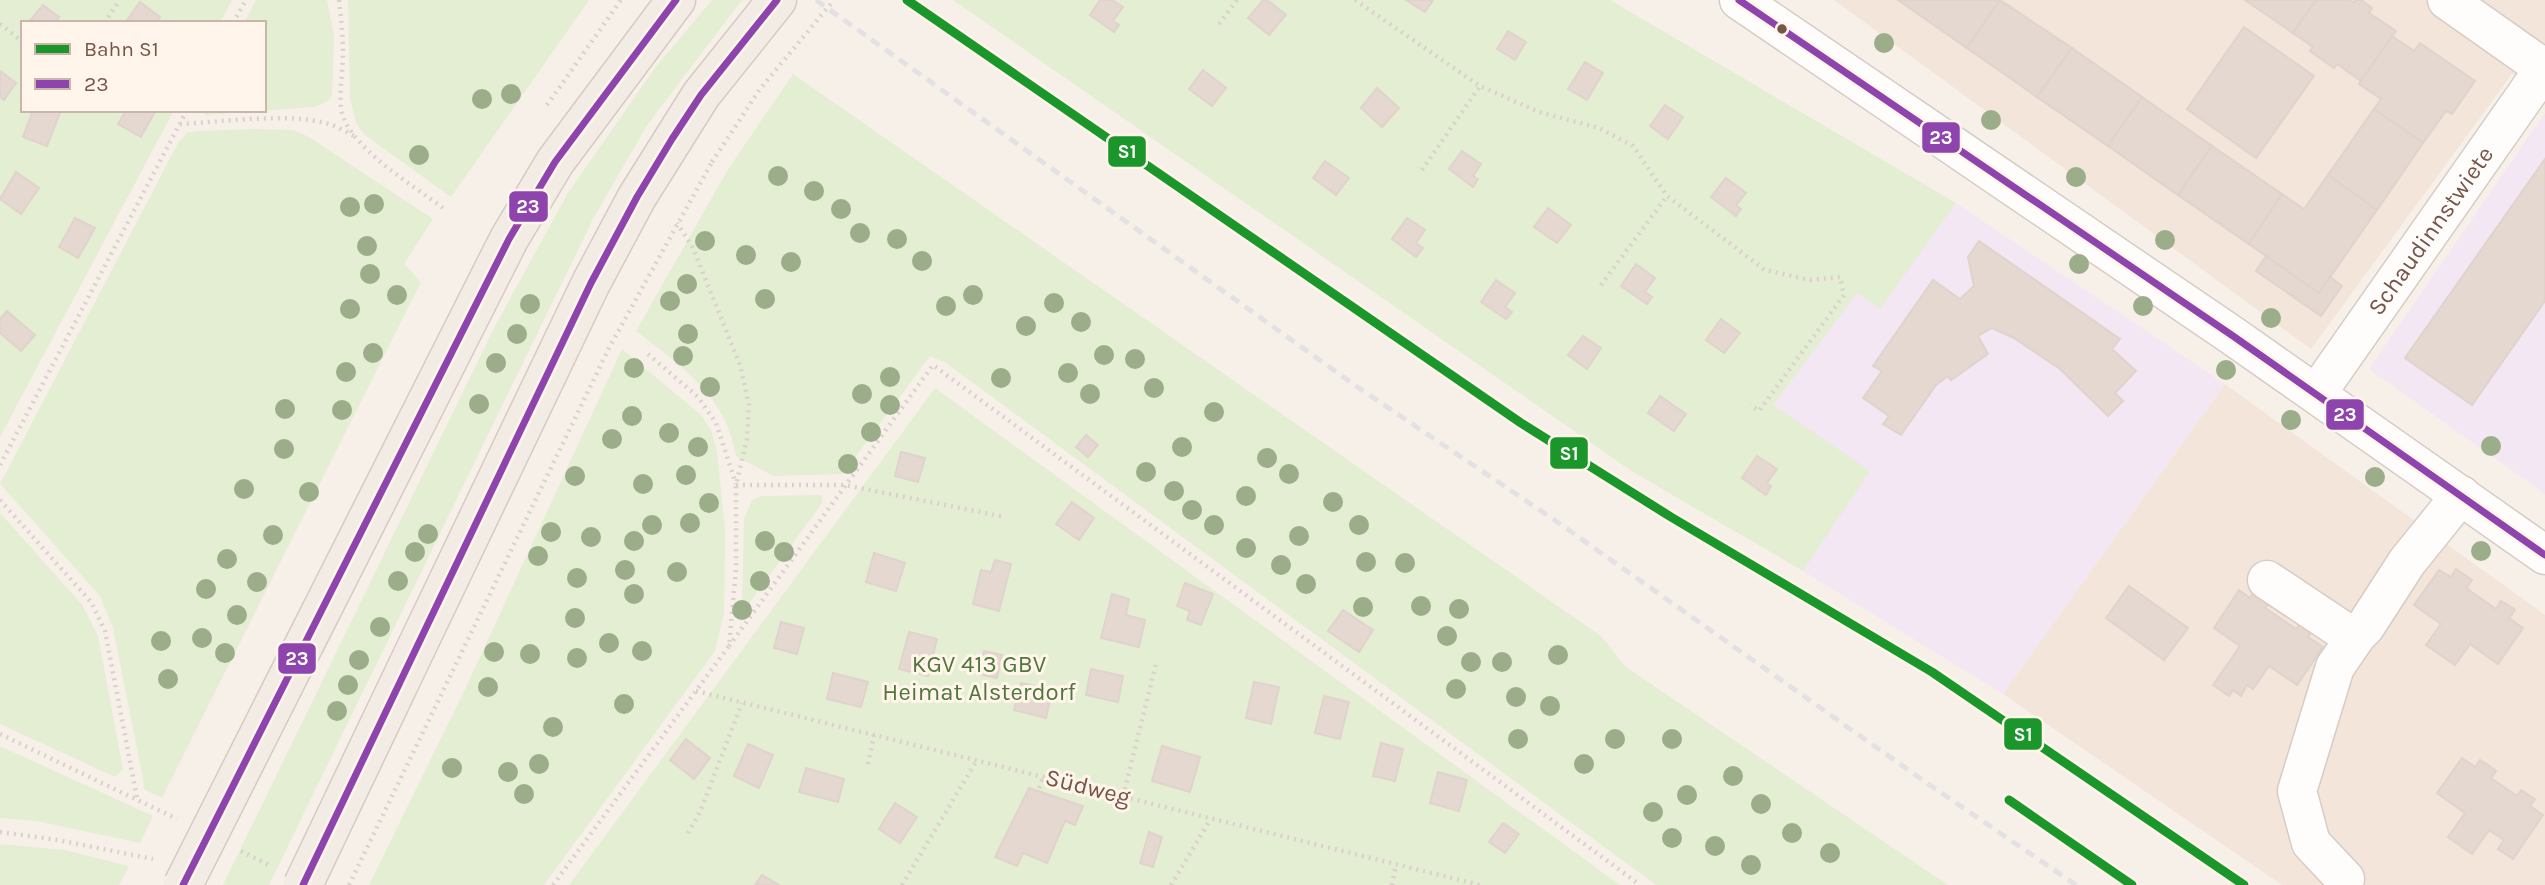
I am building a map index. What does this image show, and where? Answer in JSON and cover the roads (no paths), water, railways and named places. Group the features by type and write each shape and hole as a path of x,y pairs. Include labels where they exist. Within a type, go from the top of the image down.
{"main road":[{"path":"172,873 306,641 509,239 555,162 676,0"},
{"path":"303,885 591,283 637,197 701,95 777,0"}],"street":[{"path":"1739,0 2317,393 2545,555"},
{"path":"2447,0 2545,69"},
{"name":"Schaudinnstwiete","path":"2317,393 2545,69"},
{"path":"2345,879 2311,843 2297,791 2335,667 2365,627 2407,562 2461,495"},
{"path":"2267,580 2342,630 2357,635"}],"railway":[{"path":"816,0 1356,386 1553,519 2076,885"}],"rail line":[{"name":"S1","path":"907,0 1521,423 1671,517 1932,672 2244,885"},
{"name":"S1","path":"2009,800 2132,885"}],"park label":[{"name":"KGV 413 GBV Heimat Alsterdorf","path":"979,678"}]}
